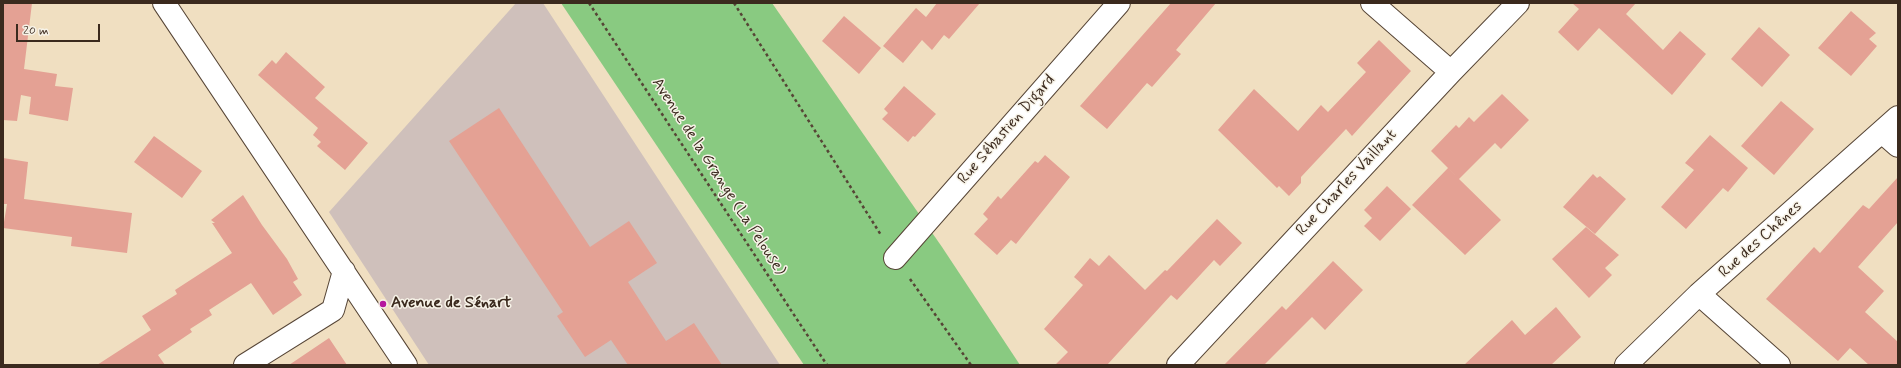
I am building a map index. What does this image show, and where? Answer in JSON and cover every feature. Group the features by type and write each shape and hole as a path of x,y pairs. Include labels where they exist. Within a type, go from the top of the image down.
{"street":[{"path":"164,3 406,365"},
{"name":"Rue Sébastien Digard","path":"895,258 1118,3"},
{"path":"1372,3 1451,72"},
{"name":"Rue Charles Vaillant","path":"1178,365 1451,72 1518,3"},
{"name":"Rue des Chênes","path":"1626,365 1699,294 1890,139 1898,117"},
{"path":"245,365 333,310 344,271"},
{"path":"1699,294 1779,365"}],"path":[{"name":"Avenue de la Grange (La Pelouse)","path":"589,3 827,365"},
{"path":"734,3 895,258 971,365"}],"shaded area":[{"path":"516,3 543,3 780,365 429,365 329,212"}],"green space":[{"path":"561,3 772,3 942,247 1020,365 804,365"}],"building":[{"path":"3,3 32,3 24,69 57,74 55,86 73,88 68,121 29,114 31,97 21,95 17,121 3,120"},
{"path":"937,3 980,3 949,39 944,35 932,50 922,40 903,63 883,46 916,8 926,17"},
{"path":"1171,3 1216,3 1176,50 1181,54 1152,87 1147,83 1107,129 1080,106"},
{"path":"1572,3 1636,3 1626,14 1663,50 1680,31 1706,54 1672,95 1599,28 1578,51 1558,32 1579,9"},
{"path":"1851,11 1876,33 1869,39 1877,46 1851,76 1818,48"},
{"path":"844,16 881,48 859,74 822,41"},
{"path":"1759,27 1790,55 1762,87 1731,59"},
{"path":"1379,40 1411,71 1352,136 1346,129 1301,177 1301,183 1289,196 1279,186 1277,188 1218,130 1254,89 1298,131 1321,105 1328,112 1366,72 1357,63"},
{"path":"286,52 325,87 315,98 368,143 345,170 317,146 321,142 313,135 318,128 258,75 272,60 276,64"},
{"path":"904,86 936,114 915,137 913,136 908,142 882,119 888,113 884,109"},
{"path":"1502,94 1529,120 1501,149 1495,143 1459,179 1501,220 1465,255 1412,205 1448,168 1431,151 1456,125 1459,128 1469,117 1474,122"},
{"path":"1781,101 1814,129 1774,175 1741,146"},
{"path":"499,108 590,247 629,221 657,263 628,282 666,341 694,323 722,365 628,365 611,340 585,357 557,316 563,312 449,141"},
{"path":"1710,135 1748,168 1728,192 1723,188 1686,229 1661,207 1694,170 1685,163"},
{"path":"154,136 202,171 182,198 134,162"},
{"path":"1045,155 1070,177 1016,244 1011,240 997,255 974,234 988,219 983,214 998,196 1001,199 1035,161 1038,163"},
{"path":"3,158 28,162 24,199 132,213 127,253 71,246 72,237 3,228 7,204 3,204"},
{"path":"1593,174 1597,178 1600,176 1626,199 1595,234 1563,207"},
{"path":"1898,177 1898,222 1858,267 1884,291 1865,312 1898,342 1898,365 1869,365 1850,348 1838,361 1766,299 1814,247 1820,253 1863,205 1869,209"},
{"path":"1387,186 1411,209 1380,241 1364,226 1372,218 1364,210"},
{"path":"243,195 262,225 287,259 298,279 293,282 302,295 273,315 251,283 209,310 212,315 190,329 192,332 158,355 165,365 97,365 151,330 142,316 177,294 175,290 232,253 212,223 215,223 211,220"},
{"path":"1217,219 1242,243 1220,266 1214,260 1177,300 1171,295 1107,365 1055,365 1068,352 1044,329 1083,285 1074,277 1090,258 1099,266 1109,255 1145,290 1165,270 1167,271"},
{"path":"1586,227 1619,255 1605,268 1612,275 1589,298 1552,259"},
{"path":"1333,261 1363,290 1325,330 1312,317 1264,365 1224,365 1282,306 1286,310"},
{"path":"1556,307 1581,337 1551,365 1464,365 1512,320 1525,335"},
{"path":"329,338 347,365 289,365"}],"place":[{"name":"Avenue de Sénart","path":"383,304"}]}
